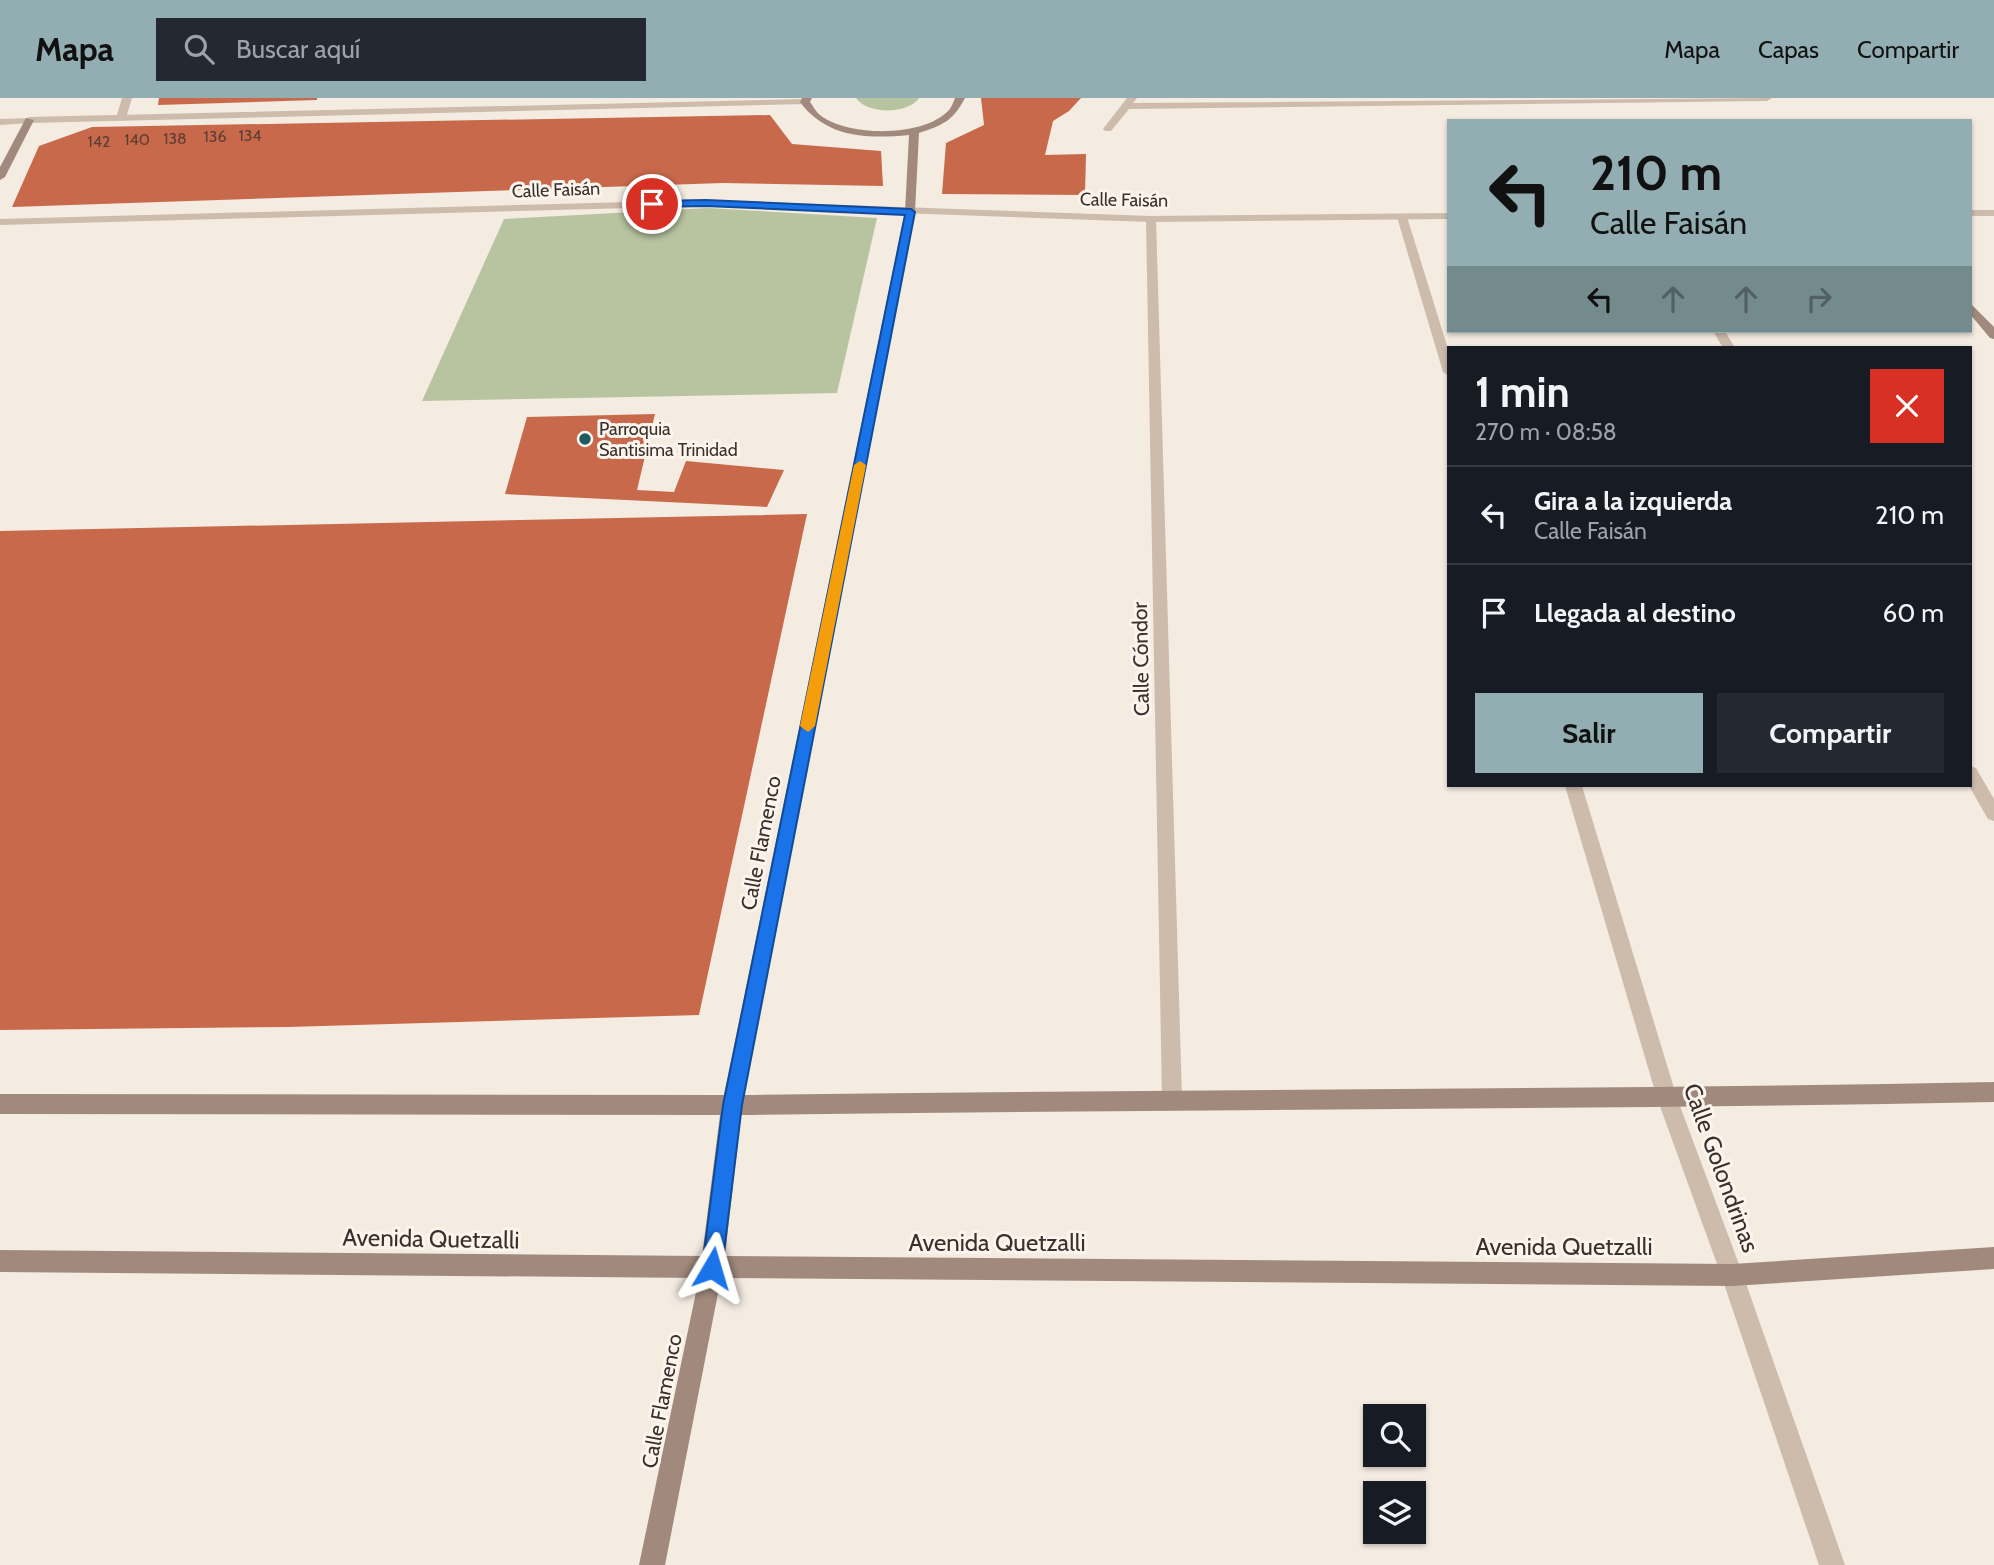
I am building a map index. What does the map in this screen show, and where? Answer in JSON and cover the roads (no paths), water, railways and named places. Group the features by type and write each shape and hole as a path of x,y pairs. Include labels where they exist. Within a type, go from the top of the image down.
{"main road":[{"path":"806,100 810,113 840,130 889,134 914,131 936,124 953,113 960,98"},
{"path":"0,177 29,120"},
{"name":"Calle Flamenco","path":"652,1565 712,1268 732,1105 911,212 914,131"},
{"path":"1972,308 1994,335"},
{"path":"0,1104 732,1105 1172,1099 1667,1098 1994,1092"},
{"name":"Avenida Quetzalli","path":"0,1261 1732,1275 1994,1258"}],"street":[{"path":"121,118 127,98"},
{"path":"1108,129 1129,102 1768,98"},
{"path":"0,121 806,100"},
{"name":"Calle Faisán","path":"0,222 706,203 1151,219 1447,216"},
{"path":"1972,213 1994,213"},
{"path":"1402,217 1447,365"},
{"name":"Calle Cóndor","path":"1151,219 1172,1099"},
{"path":"1972,776 1994,814"},
{"name":"Calle Golondrinas","path":"1573,787 1667,1098 1732,1275 1832,1565"}],"place":[{"name":"Parroquia Santisima Trinidad","path":"585,439"}]}
